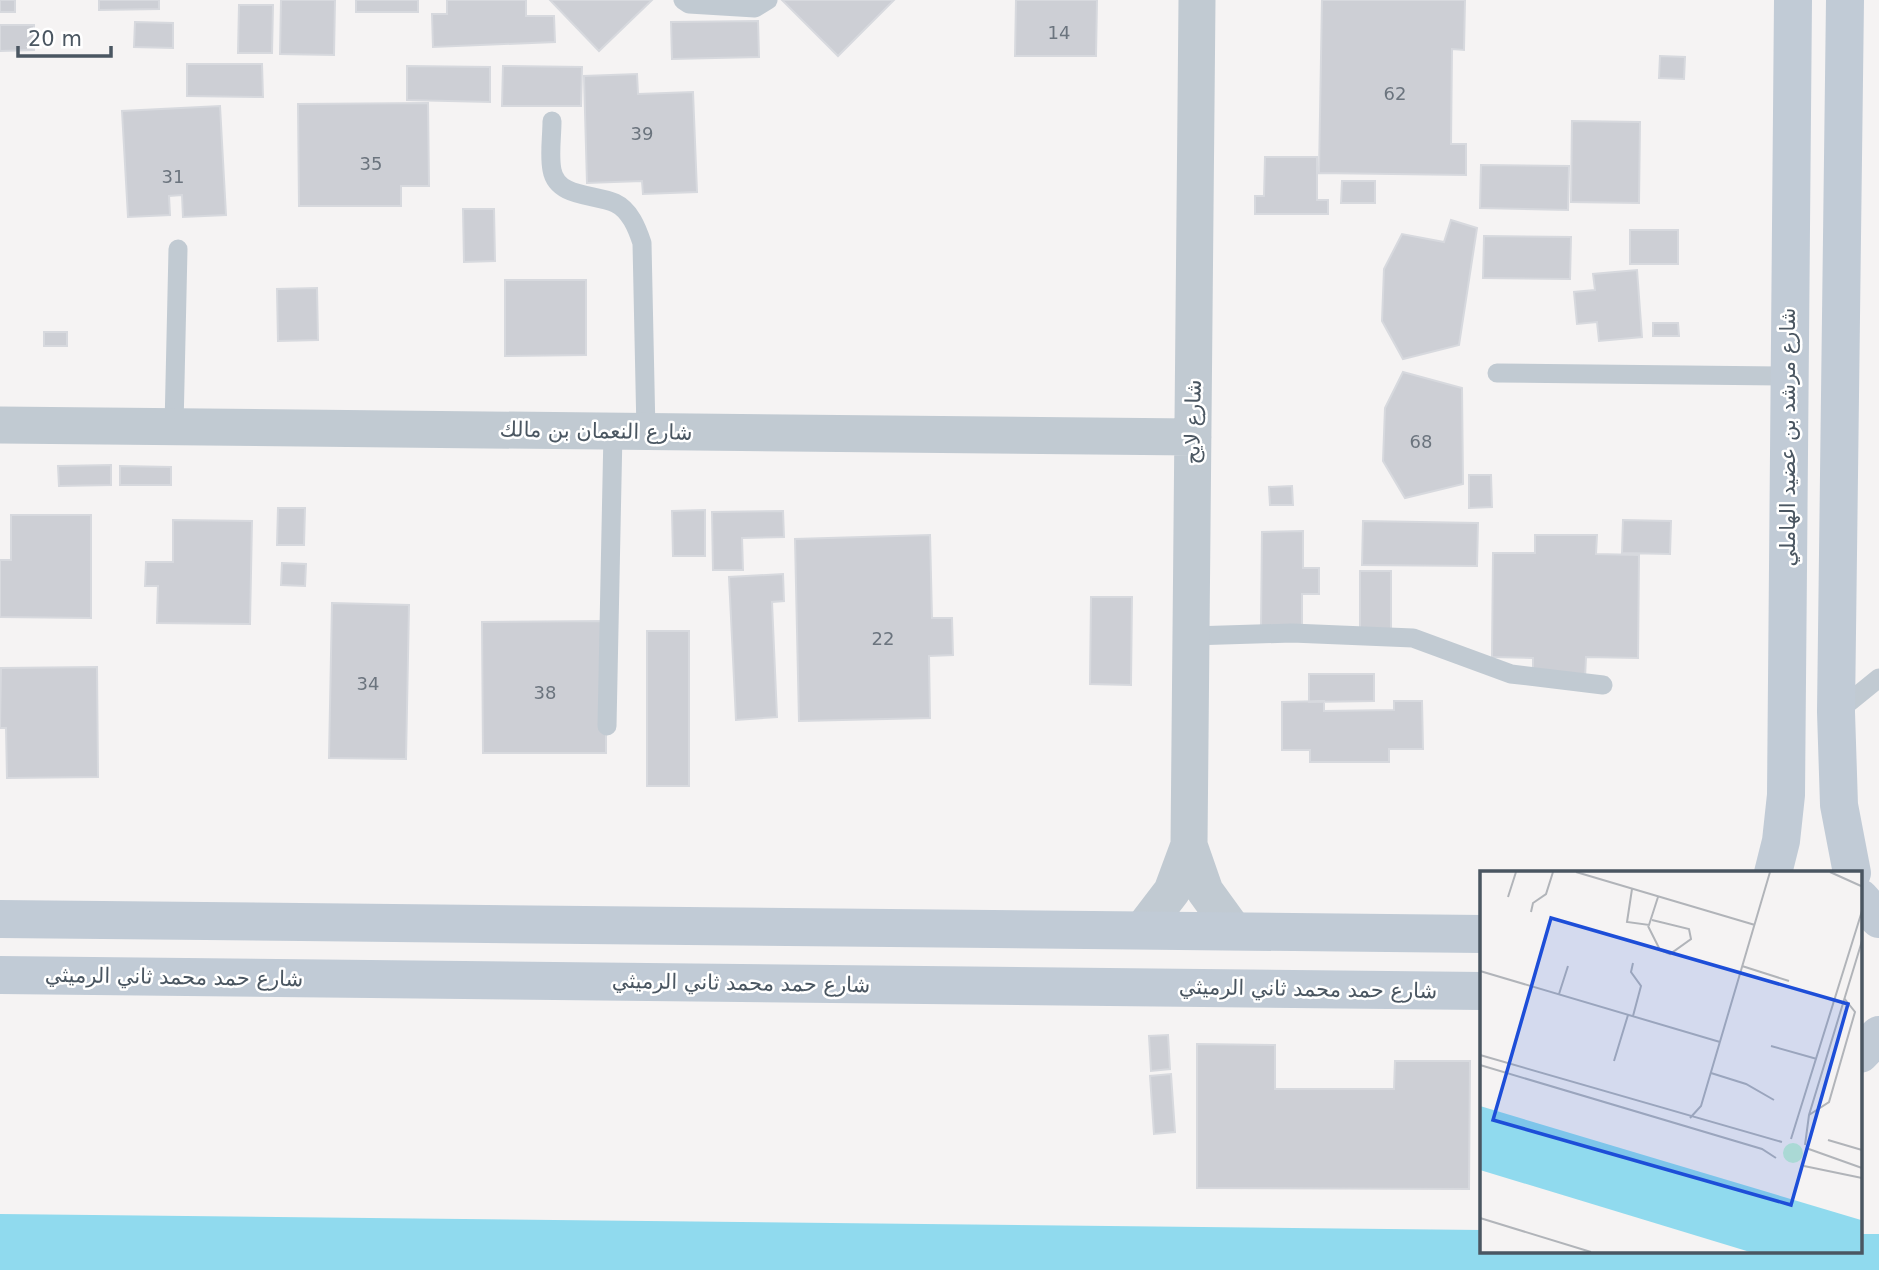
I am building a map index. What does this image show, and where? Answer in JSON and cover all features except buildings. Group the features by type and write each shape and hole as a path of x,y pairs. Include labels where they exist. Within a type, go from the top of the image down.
{"street":[{"name":"شارع لايح","path":"1197,0 1189,845 1205,891 1234,930"},
{"name":"شارع مرشد بن عضيد الهاملي","path":"1774,871 1781,841 1786,794 1793,0"},
{"path":"1845,0 1836,712 1839,805 1852,871"},
{"name":"شارع النعمان بن مالك","path":"0,425 1193,437"},
{"name":"شارع لايح","path":"1143,929 1171,891 1189,845"},
{"path":"0,919 1480,934"},
{"path":"244,922 237,930 231,950 237,970 244,978"},
{"name":"شارع حمد محمد ثاني الرميثي","path":"0,975 1480,991"},
{"path":"1862,1052 1879,1035"}],"lane":[{"path":"683,0 689,4 755,8 768,0"},
{"path":"552,121 552,169 555,179 569,191 616,204 623,209 637,228 642,243 607,726"},
{"path":"174,427 178,249"},
{"path":"1497,373 1788,376"},
{"path":"1191,636 1292,633 1413,638 1511,674 1603,685"},
{"path":"1836,712 1879,678"}],"water":[{"path":"0,1214 1480,1230 1480,1252 1862,1252 1862,1234 1879,1234 1879,1270 0,1270"}]}
